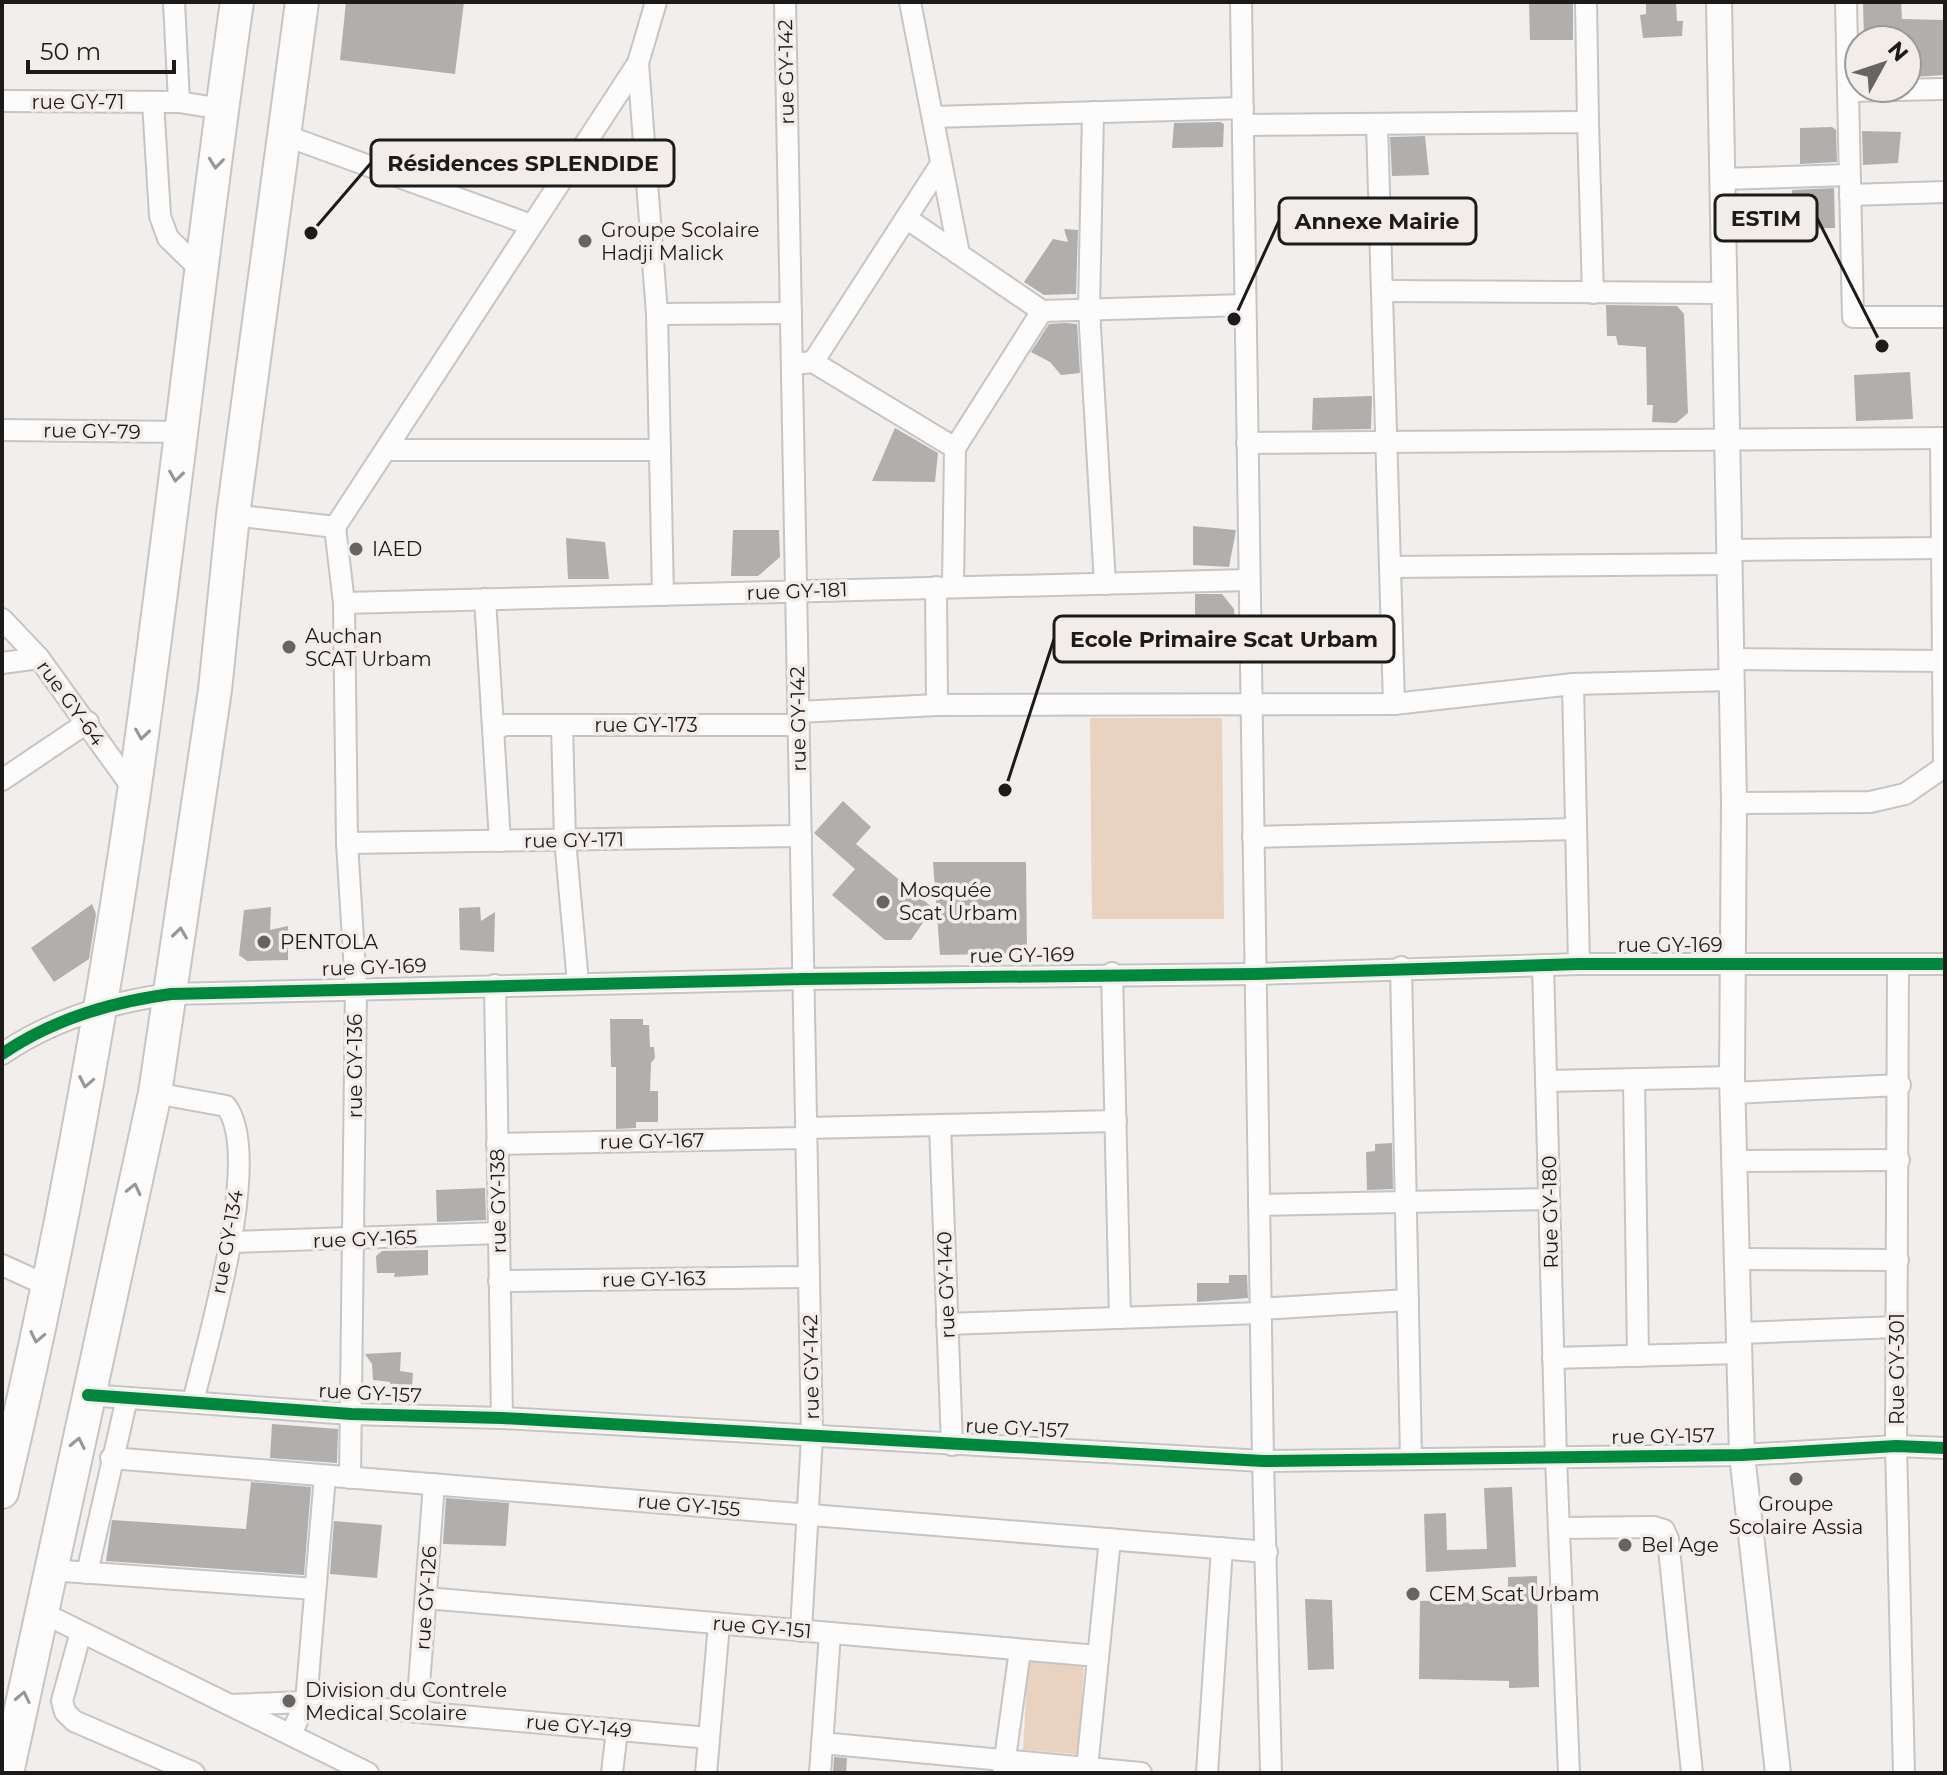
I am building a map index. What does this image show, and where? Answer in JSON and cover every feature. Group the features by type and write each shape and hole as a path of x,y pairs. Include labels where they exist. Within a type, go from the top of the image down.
{"main road":[{"path":"2,1492 48,1286 101,1005 134,790 237,2"},
{"path":"7,1773 155,1093 215,690 233,515 302,2"}],"street":[{"path":"174,2 179,102"},
{"path":"233,515 335,527 638,63 656,2"},
{"name":"rue GY-142","path":"785,2 812,1437 801,1631"},
{"path":"910,2 959,254"},
{"path":"1241,2 1260,1311 1271,1773"},
{"path":"1586,2 1593,293"},
{"path":"1719,2 1734,803 1732,1085 1742,1455 1778,1773"},
{"path":"1846,2 1846,24"},
{"path":"638,63 657,314 663,595"},
{"path":"1923,89 1945,89"},
{"name":"rue GY-71","path":"2,101 179,102 222,109"},
{"path":"153,102 160,216 168,238 203,272"},
{"path":"1848,104 1853,317 1945,317"},
{"path":"933,117 1093,112 1377,124 1588,122"},
{"path":"1093,112 1089,310 1105,584"},
{"path":"1377,124 1394,704"},
{"path":"284,135 531,225"},
{"path":"813,362 941,164"},
{"path":"1722,179 1945,192"},
{"path":"906,218 1042,311 1245,305"},
{"path":"1382,291 1724,293"},
{"path":"937,705 955,448 1042,311"},
{"path":"657,314 791,313"},
{"path":"792,363 813,362 955,448"},
{"name":"rue GY-79","path":"2,430 182,432"},
{"path":"1247,443 1727,443 1943,438 1944,767 1905,794 1870,802 1734,803"},
{"path":"387,450 660,450"},
{"name":"rue GY-136","path":"335,527 344,603 347,843 356,987 350,1478"},
{"path":"1390,567 1943,548"},
{"name":"rue GY-181","path":"344,603 1249,580"},
{"path":"485,599 500,841"},
{"name":"rue GY-64","path":"2,619 39,658 134,790"},
{"path":"2,663 39,658"},
{"name":"rue GY-173","path":"495,730 504,725 798,718 937,705 1394,704 1730,669 1944,661"},
{"path":"1573,684 1579,964"},
{"path":"2,780 88,722"},
{"path":"562,725 565,840 578,983"},
{"path":"1253,837 1576,829"},
{"name":"rue GY-171","path":"347,843 801,836"},
{"name":"Rue GY-301","path":"1898,964 1900,1085 1896,1446 1904,1773"},
{"name":"rue GY-169","path":"2,1054 20,1041 101,1005 171,994 356,987 1112,973 1255,974 1401,967 1945,964"},
{"name":"Rue GY-180","path":"1543,965 1556,1458 1569,1773"},
{"path":"1401,967 1411,1459"},
{"path":"1112,973 1120,1318"},
{"name":"rue GY-138","path":"495,985 502,1418"},
{"path":"1634,1080 1638,1356"},
{"path":"1547,1081 1900,1085"},
{"name":"rue GY-134","path":"155,1093 226,1106 230,1112 239,1179 231,1242 193,1402"},
{"name":"rue GY-167","path":"497,1144 940,1125 1116,1121"},
{"name":"rue GY-140","path":"940,1125 952,1445"},
{"path":"1735,1161 1899,1160"},
{"path":"1259,1205 1549,1199"},
{"name":"rue GY-165","path":"231,1242 499,1233"},
{"path":"1739,1259 1898,1260"},
{"path":"2,1265 48,1286"},
{"name":"rue GY-163","path":"499,1281 809,1277"},
{"path":"947,1324 1260,1311 1408,1300"},
{"path":"1553,1358 1638,1356 1897,1327"},
{"name":"rue GY-157","path":"88,1395 351,1414 502,1418 1263,1461 1742,1455 1896,1446 1945,1448"},
{"path":"87,1573 127,1398"},
{"name":"rue GY-155","path":"111,1458 1267,1552"},
{"path":"291,1734 306,1702 325,1476"},
{"name":"rue GY-126","path":"417,1712 434,1484"},
{"path":"1559,1528 1654,1527 1664,1530 1668,1539 1692,1773"},
{"path":"1087,1768 1110,1539"},
{"path":"1207,1773 1222,1548"},
{"path":"50,1570 315,1589"},
{"name":"rue GY-151","path":"426,1598 1098,1656"},
{"path":"41,1612 368,1773"},
{"path":"706,1773 719,1624"},
{"path":"81,1632 62,1701 65,1712 74,1721 194,1773"},
{"path":"820,1773 830,1634"},
{"path":"1004,1766 1020,1650"},
{"name":"rue GY-149","path":"230,1705 306,1702 709,1738"},
{"path":"612,1773 617,1730"},
{"path":"822,1743 1004,1766 1141,1773"}],"shaded area":[{"path":"1090,718 1222,718 1224,919 1092,919"},
{"path":"1028,1661 1084,1665 1078,1754 1023,1750"}],"building":[{"path":"346,2 464,2 455,74 340,60"},
{"path":"1529,2 1573,2 1573,40 1530,40"},
{"path":"1646,2 1676,2 1677,21 1683,21 1682,36 1643,38 1640,15 1646,14"},
{"path":"1863,2 1901,2 1902,19 1945,20 1945,75 1923,76 1923,24 1864,24"},
{"path":"1174,123 1224,124 1223,147 1172,148"},
{"path":"1832,127 1836,130 1837,162 1800,164 1800,128"},
{"path":"1862,131 1901,132 1898,163 1863,165"},
{"path":"1425,136 1429,175 1392,176 1390,137"},
{"path":"1834,188 1835,228 1793,229 1792,190"},
{"path":"1064,229 1078,230 1076,294 1044,295 1024,282 1053,239 1068,242"},
{"path":"1606,305 1677,306 1684,314 1688,413 1676,423 1652,422 1653,405 1647,405 1646,347 1618,345 1616,336 1607,336"},
{"path":"1049,324 1077,324 1080,373 1061,375 1050,362 1031,352"},
{"path":"1910,372 1913,419 1856,421 1854,375"},
{"path":"1372,396 1371,429 1312,430 1313,398"},
{"path":"895,428 938,453 935,482 872,481"},
{"path":"1193,526 1236,530 1229,567 1193,565"},
{"path":"733,530 779,530 780,557 758,576 731,576"},
{"path":"566,538 605,542 609,579 568,579"},
{"path":"1195,594 1222,594 1234,609 1236,638 1195,637"},
{"name":"Mosquée Scat Urbam","path":"843,801 871,827 856,844 933,908 911,940 885,940 832,895 855,869 814,833"},
{"path":"933,862 1026,862 1027,953 940,955"},
{"path":"92,904 96,914 89,959 54,982 31,948"},
{"name":"PENTOLA","path":"271,907 270,930 288,926 288,960 247,961 239,955 244,910"},
{"path":"480,907 481,921 495,912 494,952 460,950 459,908"},
{"path":"610,1019 643,1019 643,1025 649,1025 650,1047 654,1047 655,1058 651,1063 650,1091 658,1091 658,1122 636,1122 636,1128 616,1129 616,1067 611,1067"},
{"path":"1392,1143 1393,1189 1367,1190 1366,1152 1375,1151 1375,1144"},
{"path":"485,1188 486,1220 437,1222 436,1190"},
{"path":"428,1250 428,1275 394,1277 395,1273 377,1273 376,1256 382,1251"},
{"path":"1229,1275 1247,1275 1248,1298 1197,1302 1197,1283 1229,1283"},
{"path":"401,1352 400,1371 413,1373 411,1400 391,1396 390,1382 373,1380 372,1364 365,1354"},
{"path":"272,1424 338,1429 337,1463 270,1458"},
{"path":"251,1482 311,1487 304,1575 106,1561 112,1520 246,1529"},
{"path":"1512,1487 1516,1567 1426,1572 1424,1514 1446,1513 1447,1550 1487,1549 1484,1488"},
{"path":"446,1498 509,1503 506,1546 443,1544"},
{"path":"334,1521 382,1525 377,1578 330,1574"},
{"path":"1537,1576 1539,1687 1509,1688 1509,1681 1419,1679 1420,1601 1508,1599 1508,1577"},
{"path":"1305,1599 1332,1600 1334,1669 1308,1670"},
{"path":"834,1757 847,1758 846,1773 833,1773"}],"cycle path":[{"path":"2,1054 41,1031 83,1014 171,994 803,979 1255,974 1579,964 1945,964"},
{"path":"88,1395 351,1414 502,1418 1263,1461 1742,1455 1896,1446 1945,1448"}],"place":[{"name":"Résidences SPLENDIDE","path":"311,233"},
{"name":"Groupe Scolaire Hadji Malick","path":"585,241"},
{"name":"Annexe Mairie","path":"1234,319"},
{"name":"ESTIM","path":"1882,346"},
{"name":"IAED","path":"356,549"},
{"name":"Auchan SCAT Urbam","path":"289,647"},
{"name":"Ecole Primaire Scat Urbam","path":"1005,790"},
{"name":"Mosquée Scat Urbam","path":"883,902"},
{"name":"PENTOLA","path":"264,942"},
{"name":"Groupe Scolaire Assia","path":"1796,1479"},
{"name":"Bel Age","path":"1625,1545"},
{"name":"CEM Scat Urbam","path":"1413,1594"},
{"name":"Division du Contrele Medical Scolaire","path":"289,1701"}]}
